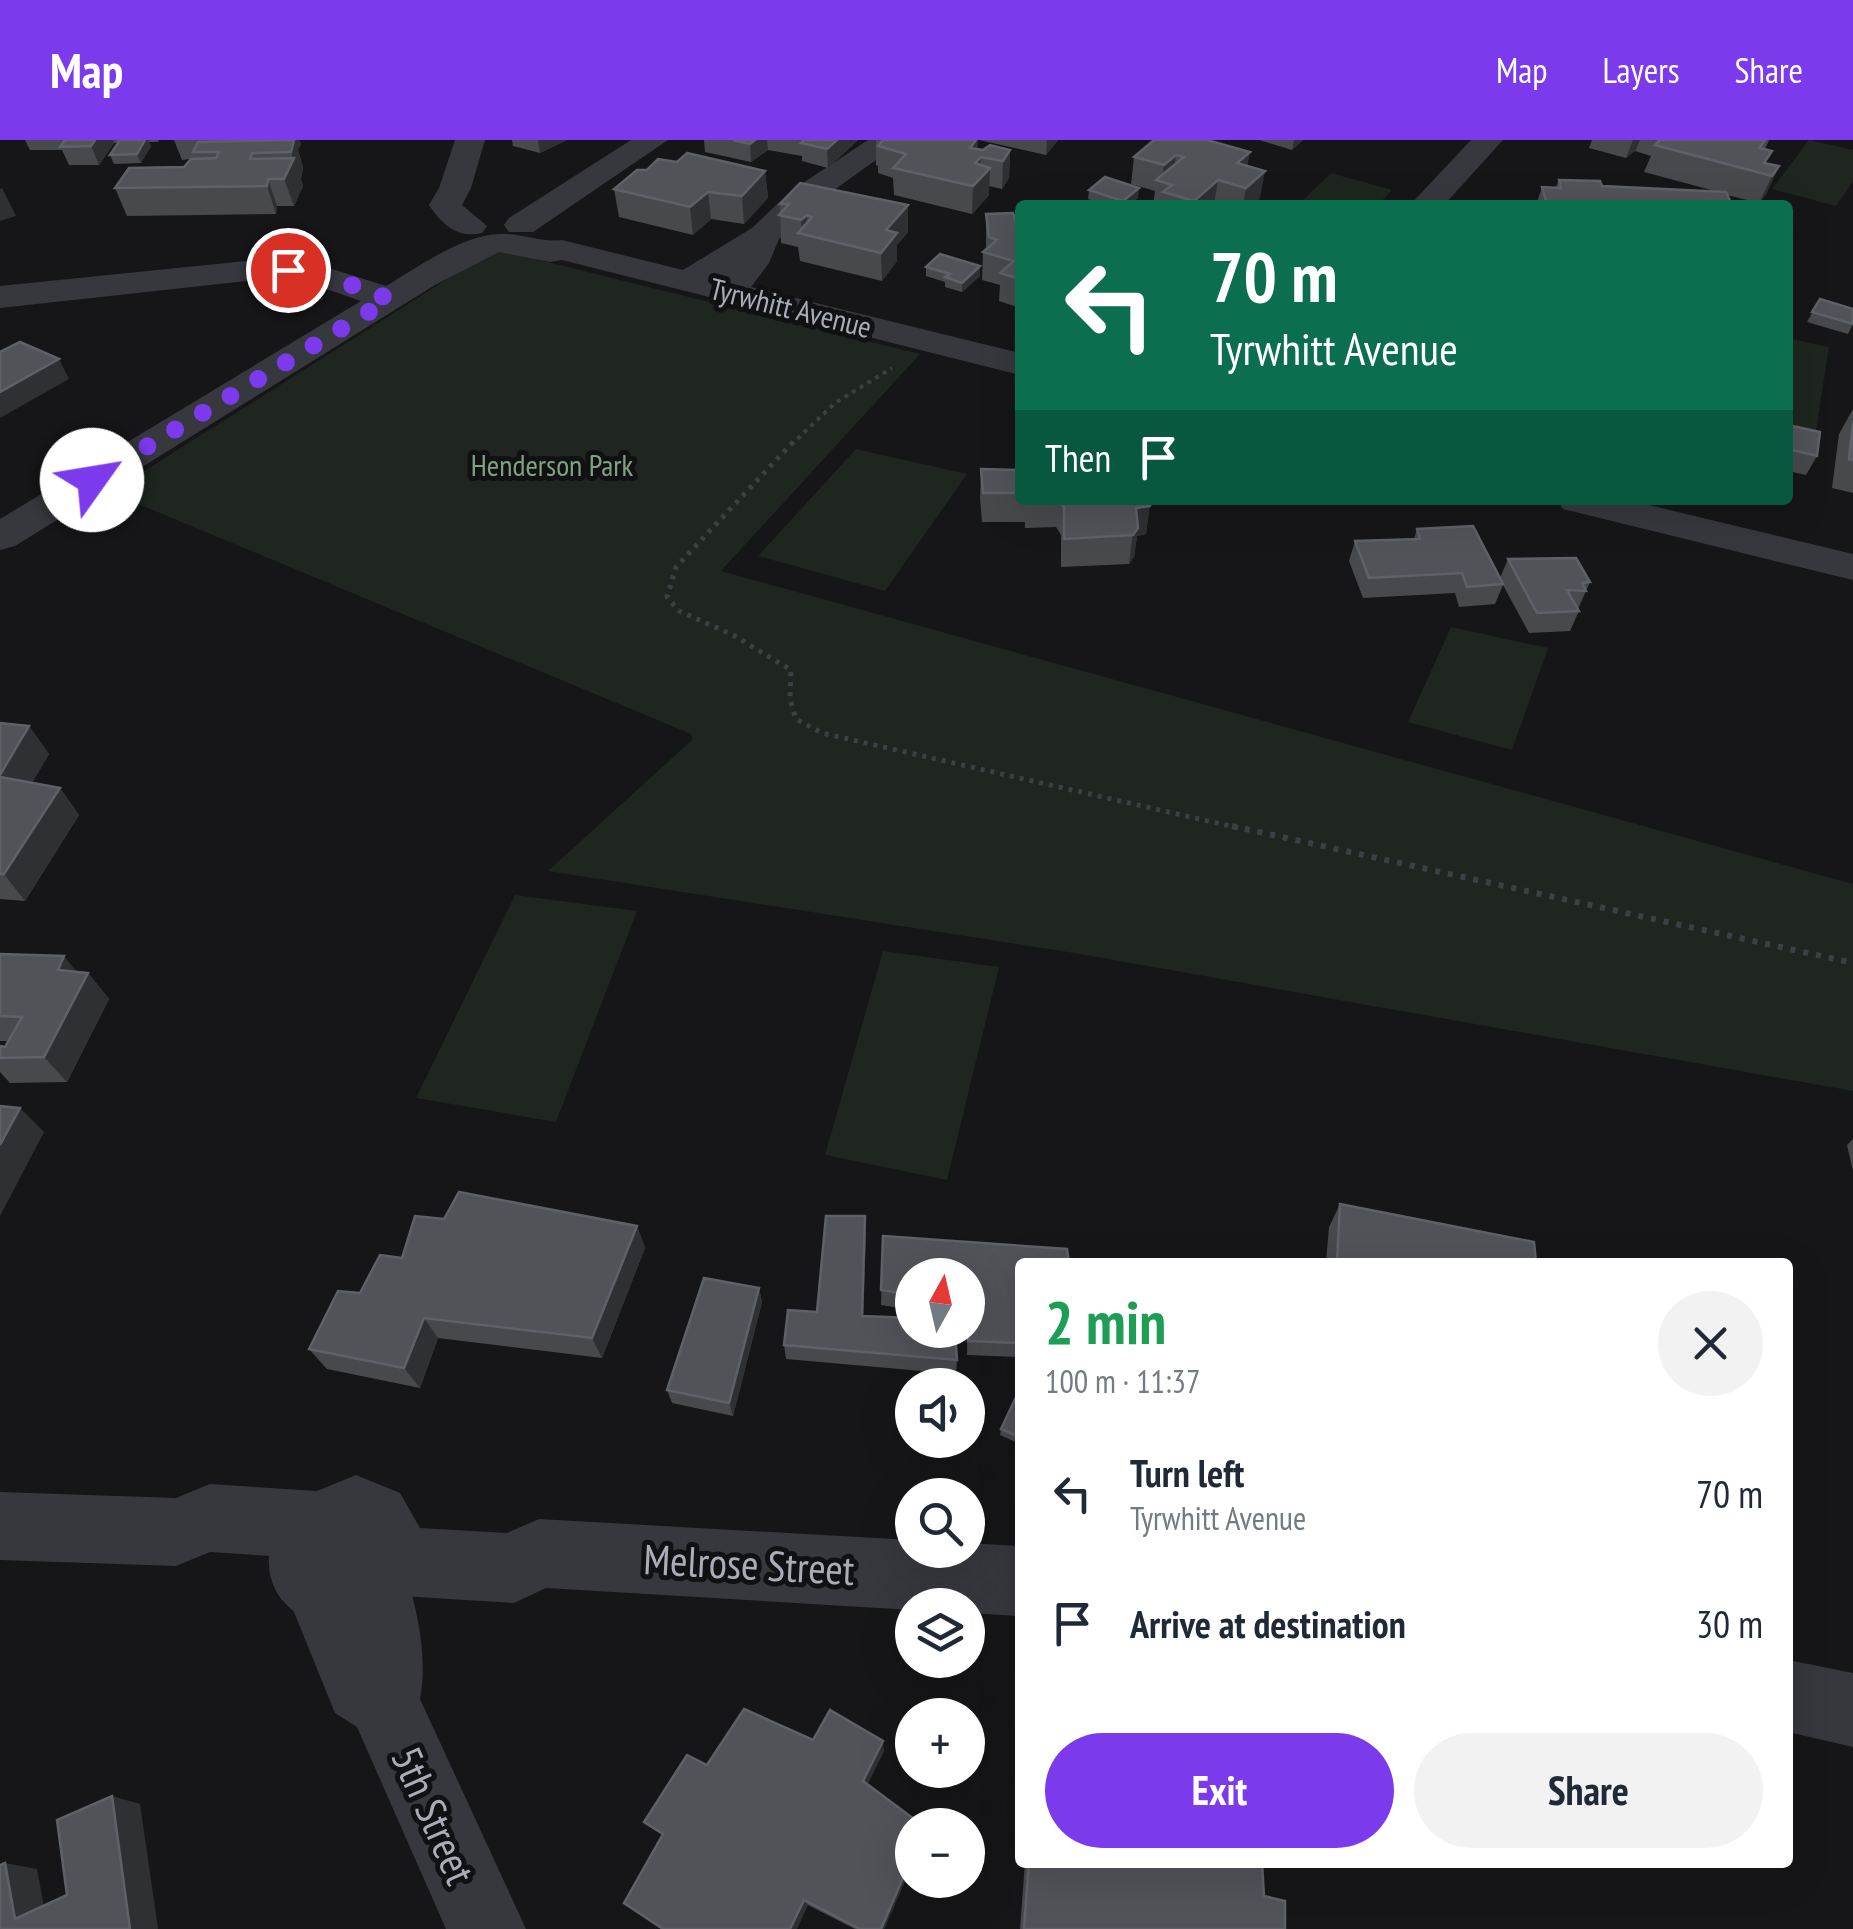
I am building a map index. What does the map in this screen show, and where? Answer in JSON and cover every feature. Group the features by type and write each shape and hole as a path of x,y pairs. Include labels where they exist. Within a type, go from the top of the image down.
{"street":[{"path":"470,140 455,188 445,205 448,212 496,230"},
{"path":"0,537 496,230 565,198 567,192 653,140"},
{"path":"688,281 721,257 764,234 802,198 889,140"},
{"path":"1431,200 1488,140"},
{"name":"Tyrwhitt Avenue","path":"496,230 562,250 1015,363"},
{"path":"730,292 752,263 764,234"},
{"path":"0,296 265,269 310,272 390,299"},
{"path":"1598,505 1853,567"},
{"name":"Melrose Street","path":"0,1526 176,1532 196,1554 348,1556 514,1568 539,1552 1015,1581"},
{"name":"5th Street","path":"348,1556 361,1687 383,1701 486,1929"},
{"path":"1793,1697 1853,1710"}],"path":[{"path":"921,339 896,365 835,403 814,421 676,567 668,597 679,611 732,635 791,670 790,699 796,719 822,733 1595,908 1853,962"}],"green space":[{"path":"1809,140 1853,150 1853,181 1836,206 1772,189"},
{"path":"1331,173 1392,190 1383,200 1303,200"},
{"name":"Henderson Park","path":"495,249 920,354 721,571 1853,884 1853,1091 1074,953 548,871 692,740 691,734 124,498 122,485"},
{"path":"1793,339 1829,347 1816,431 1793,426"},
{"path":"856,449 967,474 885,591 758,556"},
{"path":"1451,627 1548,648 1512,750 1408,722"},
{"path":"515,895 637,911 556,1122 416,1098"},
{"path":"883,951 999,967 947,1180 825,1155"}],"building":[{"path":"65,140 95,140 91,146 60,147"},
{"path":"120,140 145,140 137,154 110,155"},
{"path":"294,140 291,152 252,153 250,159 294,158 284,179 268,179 267,186 115,188 129,168 184,167 191,159 216,158 219,152 193,152 198,142"},
{"path":"837,140 827,149 801,143"},
{"path":"883,140 976,140 970,148 983,150 990,145 1010,150 1003,161 981,157 975,163 990,168 973,186 893,168 906,154 878,146"},
{"path":"1154,140 1207,140 1250,152 1237,163 1265,171 1246,188 1218,180 1191,200 1163,192 1172,185 1156,180 1184,157 1176,155 1164,165 1134,157"},
{"path":"1660,140 1765,140 1759,148 1772,151 1764,163 1779,166 1772,176 1655,145"},
{"path":"687,153 765,171 742,196 708,192 690,207 614,189 658,159 677,162"},
{"path":"1105,177 1139,188 1124,200 1089,190"},
{"path":"1559,180 1600,181 1602,186 1726,192 1730,200 1546,200 1542,187 1561,188"},
{"path":"800,183 908,205 886,230 897,233 881,253 798,233 812,217 807,215 801,220 779,215 789,204 780,204"},
{"path":"1013,213 1015,278 1000,273 1014,261 983,252 997,240 989,237 986,214"},
{"path":"940,254 980,266 962,283 945,277 950,274 926,267"},
{"path":"1820,299 1853,309 1853,324 1812,312"},
{"path":"20,342 59,359 0,392 0,352"},
{"path":"1853,423 1853,460 1849,459"},
{"path":"1793,426 1820,432 1817,456 1793,450"},
{"path":"981,469 1015,470 1015,493 983,493"},
{"path":"1150,505 1136,508 1138,528 1133,535 1064,539 1064,507"},
{"path":"1473,526 1503,584 1467,587 1462,573 1369,578 1355,541 1420,539 1417,529"},
{"path":"1576,558 1590,582 1582,583 1586,591 1567,590 1579,611 1537,613 1508,559"},
{"path":"0,723 29,726 0,775"},
{"path":"0,777 60,788 4,874 0,874"},
{"path":"0,954 64,956 58,970 88,973 44,1057 0,1058 0,1046 5,1047 22,1017 0,1016"},
{"path":"0,1106 20,1108 0,1145"},
{"path":"459,1192 637,1226 592,1338 424,1318 404,1368 309,1349 338,1291 360,1293 380,1255 402,1258 415,1216 444,1219"},
{"path":"1340,1204 1534,1242 1536,1258 1337,1258"},
{"path":"826,1216 865,1216 862,1316 895,1317 895,1348 956,1348 957,1360 784,1345 788,1310 817,1312"},
{"path":"883,1236 1067,1249 1068,1258 1015,1258 1015,1343 985,1342 985,1258 895,1258 895,1292 881,1290"},
{"path":"704,1278 759,1288 729,1403 667,1390"},
{"path":"1015,1399 1015,1435 1001,1429"},
{"path":"744,1709 813,1740 830,1710 883,1741 863,1781 899,1808 895,1808 895,1896 881,1929 860,1929 804,1900 790,1929 663,1929 624,1903 663,1834 644,1822 687,1755 707,1765"},
{"path":"112,1796 130,1929 0,1929 0,1865 5,1863 15,1919 67,1895 57,1820"},
{"path":"1029,1868 1262,1868 1264,1896 1285,1901 1285,1929 1024,1929"}],"route":[{"path":"92,480 390,299 327,276 288,270"}]}
